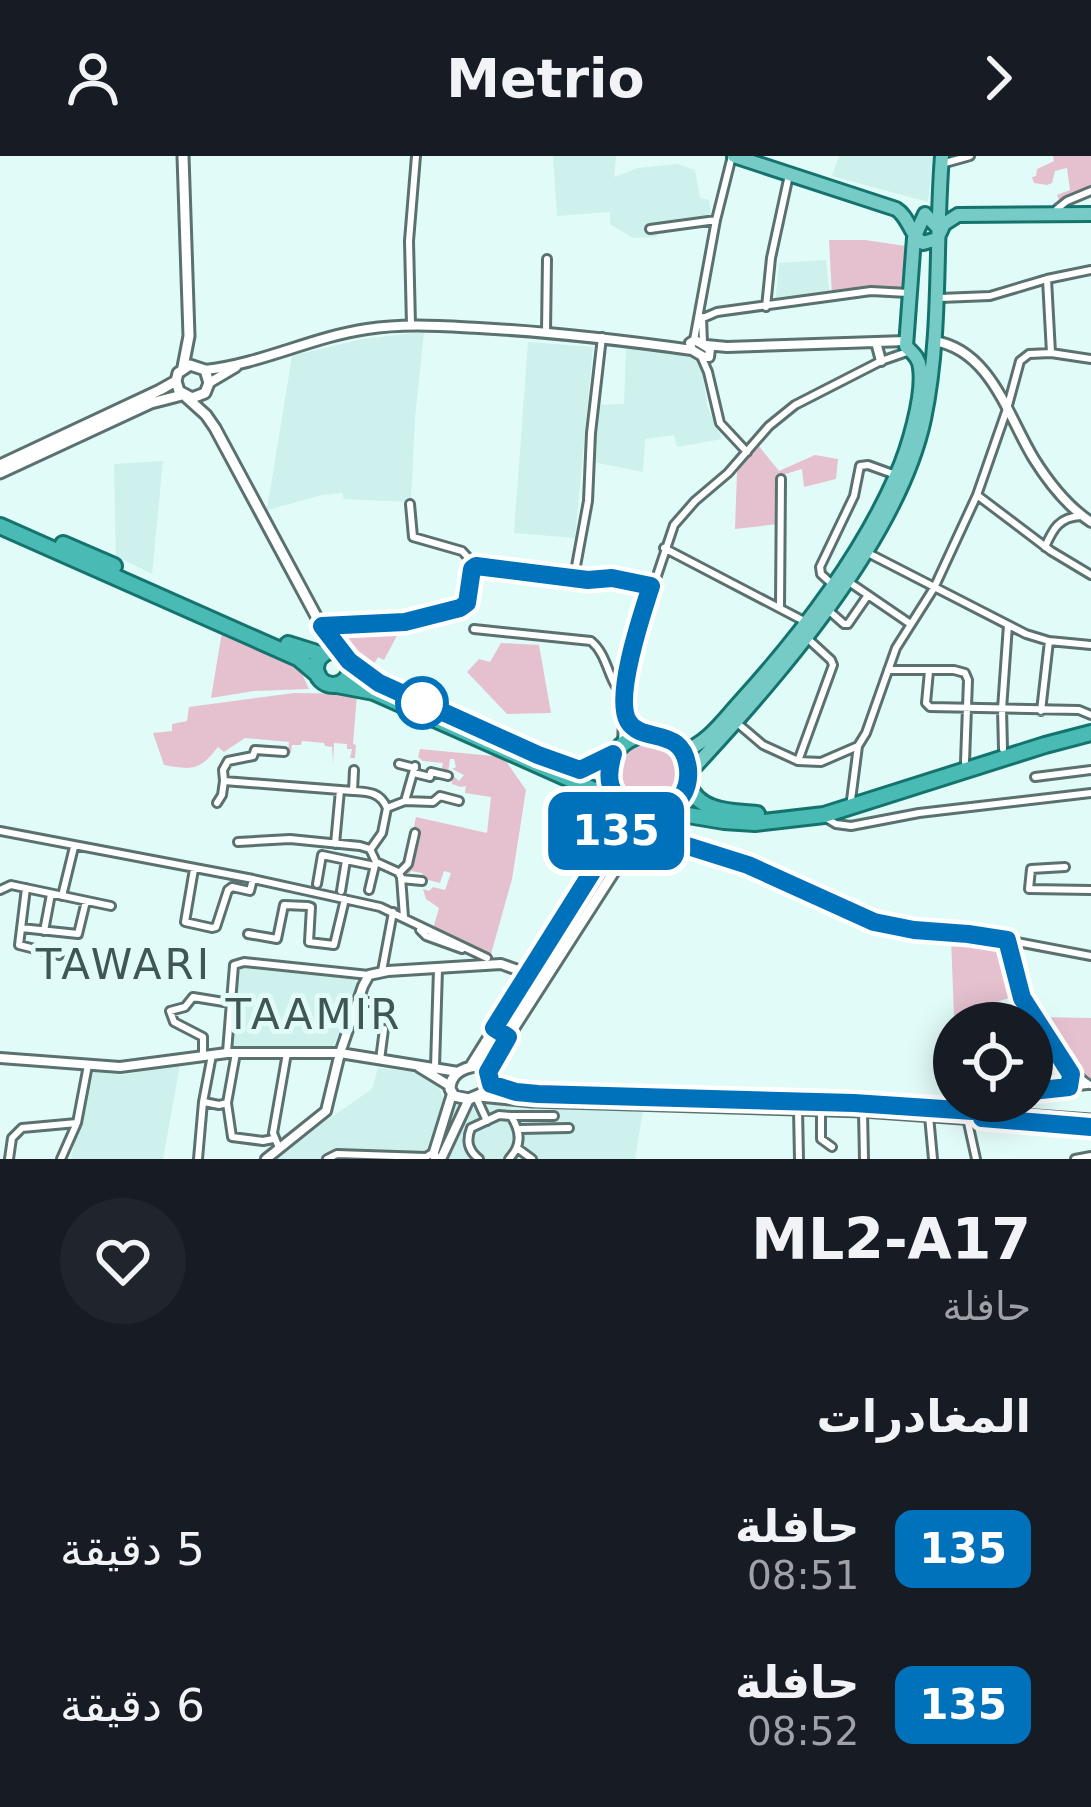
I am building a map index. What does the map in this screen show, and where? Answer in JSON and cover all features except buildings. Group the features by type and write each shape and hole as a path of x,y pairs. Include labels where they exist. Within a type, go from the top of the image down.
{"highway":[{"path":"0,516 301,650 332,651 397,692 572,769 584,768 641,734 664,736 682,752 696,809"},
{"path":"0,526 298,658 326,684 374,692 625,804 660,812 696,809 771,814 851,800 1003,749 1091,730"},
{"path":"317,675 317,663 324,654"},
{"path":"337,685 349,676 345,657"},
{"path":"696,809 754,823 824,815 1091,730"},
{"path":"617,749 609,783 625,804"},
{"path":"660,812 678,802 688,778"}],"main road":[{"path":"0,469 176,381 189,336 184,156"},
{"path":"734,156 897,206 933,211 1091,211"},
{"path":"752,156 897,206 914,235 926,243 937,239 944,224 958,215 1091,211"},
{"path":"862,550 897,475 933,341 940,233 933,211 942,160"},
{"path":"688,778 736,722 862,550 911,460 923,424 925,380 909,347 909,291 914,235 933,211"},
{"path":"909,291 917,282 925,282 936,296"},
{"path":"189,336 209,385 206,415"},
{"path":"909,347 926,349 933,341"},
{"path":"183,368 197,365 204,369"},
{"path":"176,381 184,396 206,415 322,628 345,657"},
{"path":"0,469 151,403 199,397 209,385"},
{"path":"805,629 826,608 839,582"},
{"path":"322,628 324,654"},
{"path":"682,752 703,742 767,678"},
{"path":"471,1066 593,869 625,804"},
{"path":"474,1097 488,1091 508,1037 640,831 660,812"},
{"path":"593,869 610,878"},
{"path":"494,1028 508,1037"},
{"path":"508,1095 484,1067 458,1072 451,1090 458,1098 508,1095 933,1110"},
{"path":"754,1103 933,1115"},
{"path":"1053,1119 1091,1123"}],"street":[{"path":"411,325 409,241 416,156"},
{"path":"702,316 716,220 734,156"},
{"path":"942,160 970,156"},
{"path":"766,307 789,174"},
{"path":"1057,208 1091,190"},
{"path":"650,229 716,220"},
{"path":"546,332 547,259"},
{"path":"936,296 990,296 1091,270"},
{"path":"1047,279 1051,353"},
{"path":"747,452 717,418 697,319 717,312 871,291 909,291"},
{"path":"704,298 717,312"},
{"path":"204,369 237,366 349,332 411,325 546,332 701,348 876,342 909,347"},
{"path":"574,578 588,502 602,337"},
{"path":"933,341 950,344 970,356 997,389 1043,472 1088,519"},
{"path":"876,342 881,362"},
{"path":"617,749 629,660 664,548 680,516 795,405 909,347"},
{"path":"851,800 858,746 910,623 934,588 976,495 1020,361 1029,354 1051,353 1091,359"},
{"path":"209,385 237,366"},
{"path":"897,475 868,464 860,466 854,496 820,574 868,595 910,623"},
{"path":"780,608 781,479"},
{"path":"976,495 1045,548 1091,575"},
{"path":"410,504 413,537 462,551 476,566 651,586"},
{"path":"1045,548 1058,524 1067,518 1088,519"},
{"path":"664,548 780,608 830,658 833,665 798,761"},
{"path":"862,550 1026,634 1091,645"},
{"path":"322,628 405,622 460,608 467,603 476,566"},
{"path":"826,608 847,625 868,595"},
{"path":"1003,749 1008,625"},
{"path":"474,629 591,641 602,651 614,685 624,696"},
{"path":"1041,710 1049,641"},
{"path":"888,670 965,673 965,762"},
{"path":"928,670 927,705 1079,710 1091,715"},
{"path":"625,714 641,734"},
{"path":"736,722 756,741 798,761 828,760 858,746"},
{"path":"217,803 228,761 253,756 255,750 284,752"},
{"path":"399,764 430,777 431,772 448,776"},
{"path":"405,801 414,769"},
{"path":"353,790 354,770"},
{"path":"1035,777 1091,770"},
{"path":"224,781 377,795 387,808 382,833 370,850"},
{"path":"335,844 340,790"},
{"path":"824,815 836,824 851,826 919,813 1091,794"},
{"path":"387,808 405,801 433,802 440,796 459,801"},
{"path":"0,831 343,895 393,912 529,974"},
{"path":"640,831 748,865 874,922 1091,956"},
{"path":"404,917 400,876 408,864 415,833"},
{"path":"238,842 290,839 370,850"},
{"path":"62,896 74,846"},
{"path":"369,890 375,864 370,850"},
{"path":"308,907 322,855 375,864 422,881"},
{"path":"248,934 277,939 282,907 288,904 311,907 309,942 334,945 346,860"},
{"path":"1065,867 1031,869 1029,889 1091,890"},
{"path":"194,869 184,922 212,928 228,890 250,891 253,879"},
{"path":"0,890 7,885 111,906"},
{"path":"26,888 20,946 59,955"},
{"path":"44,931 51,894"},
{"path":"21,928 80,932 86,901"},
{"path":"382,971 393,912"},
{"path":"417,926 426,936 488,958"},
{"path":"1007,940 1022,998 1070,1069 1091,1085"},
{"path":"473,966 474,954"},
{"path":"273,1138 258,1141 231,1136 226,1103 230,1003 232,968 239,962 369,974 501,964"},
{"path":"435,1068 438,969"},
{"path":"266,1159 326,1111 340,1053 369,974"},
{"path":"198,1159 207,1056 202,1037 174,1022 170,1011 185,1007 193,997 230,1003"},
{"path":"358,998 374,1002"},
{"path":"380,1060 384,1029"},
{"path":"0,1058 120,1066 231,1053 340,1053 458,1072"},
{"path":"280,1149 273,1138 287,1053"},
{"path":"61,1159 76,1125 88,1065"},
{"path":"417,1066 451,1090 437,1156"},
{"path":"1069,1087 1070,1069"},
{"path":"1053,1089 1091,1085"},
{"path":"437,1156 474,1097 487,1120"},
{"path":"203,1102 226,1103"},
{"path":"798,1108 799,1159"},
{"path":"856,1108 864,1159"},
{"path":"820,1109 822,1141 832,1147"},
{"path":"479,1159 470,1151 467,1137 471,1128 499,1115 554,1116"},
{"path":"509,1159 517,1148 519,1129 511,1116"},
{"path":"928,1116 933,1159"},
{"path":"976,1159 977,1122"},
{"path":"9,1159 12,1138 22,1128 76,1125"},
{"path":"519,1129 569,1128"},
{"path":"517,1148 532,1159"},
{"path":"327,1159 337,1154 437,1156"},
{"path":"1075,1159 1091,1156"}],"shaded area":[{"path":"553,156 616,156 614,177 638,168 677,164 695,170 700,198 709,200 711,216 703,225 633,238 610,224 610,212 557,216"},
{"path":"839,156 933,156 928,202 832,176"},
{"path":"1053,156 1091,156 1091,188 1059,200 1057,195 1070,190 1067,168 1055,171 1052,183 1034,183 1037,169 1054,161"},
{"path":"829,240 906,246 903,288 872,286 832,295"},
{"path":"826,260 829,290 775,304 779,263"},
{"path":"424,332 411,502 344,499 342,493 267,510 292,356 362,339"},
{"path":"528,342 593,347 575,538 514,533"},
{"path":"626,348 679,351 695,358 707,406 722,439 677,447 674,435 645,439 643,472 593,462 599,405 624,404"},
{"path":"758,445 779,471 815,455 838,459 836,479 804,487 802,469 782,475 778,524 735,529 737,472"},
{"path":"163,461 152,574 116,556 114,464"},
{"path":"401,628 384,660 378,657 370,671 347,651 332,629"},
{"path":"222,632 298,665 309,689 211,698"},
{"path":"501,643 539,645 551,713 507,714 467,672 479,659 490,662"},
{"path":"294,693 357,694 355,758 350,758 352,749 347,744 334,743 333,764 332,747 324,743 302,741 292,745 291,753 289,742 245,738 224,752 218,747 195,767 164,765 153,733 172,731 172,724 187,721 189,707"},
{"path":"652,737 673,746 685,779 673,801 644,804 620,792 614,773 620,753"},
{"path":"420,749 503,757 526,790 512,879 491,954 433,929 439,908 426,899 423,889 445,890 451,873 444,871 440,883 425,879 422,873 411,871 403,876 416,817 487,833 491,797 465,793 466,786 452,784 451,774 459,781 464,775 452,769 454,759 450,759 448,773 441,773 443,763 423,761 418,757"},
{"path":"951,938 1002,943 1012,997 997,1002 953,1002"},
{"path":"238,968 347,975 358,983 333,1049 231,1048"},
{"path":"1053,1017 1091,1018 1091,1078 1071,1066 1053,1039"},
{"path":"180,1065 163,1159 71,1159 90,1071 122,1075"},
{"path":"378,1068 414,1072 437,1083 444,1100 472,1108 498,1104 643,1111 635,1159 271,1159 372,1089"}],"bus line":[{"name":"135","path":"933,1108 538,1094 491,1084 488,1072 508,1037 494,1028 631,806 613,794 609,783 613,754 580,770 538,755 379,683 349,661 322,626 405,622 460,608 467,603 476,566 651,586 629,660 625,714 641,734 664,736 674,743 686,758 689,773 678,802 655,814 640,831 748,865 874,922 1007,940 1025,1002"},
{"name":"135","path":"1053,1044 1071,1074 1069,1087 1053,1089"},
{"name":"135","path":"1030,1122 1091,1127"}],"district":[{"name":"TAWARI","path":"124,964"},
{"name":"TAAMIR","path":"314,1014"}]}
